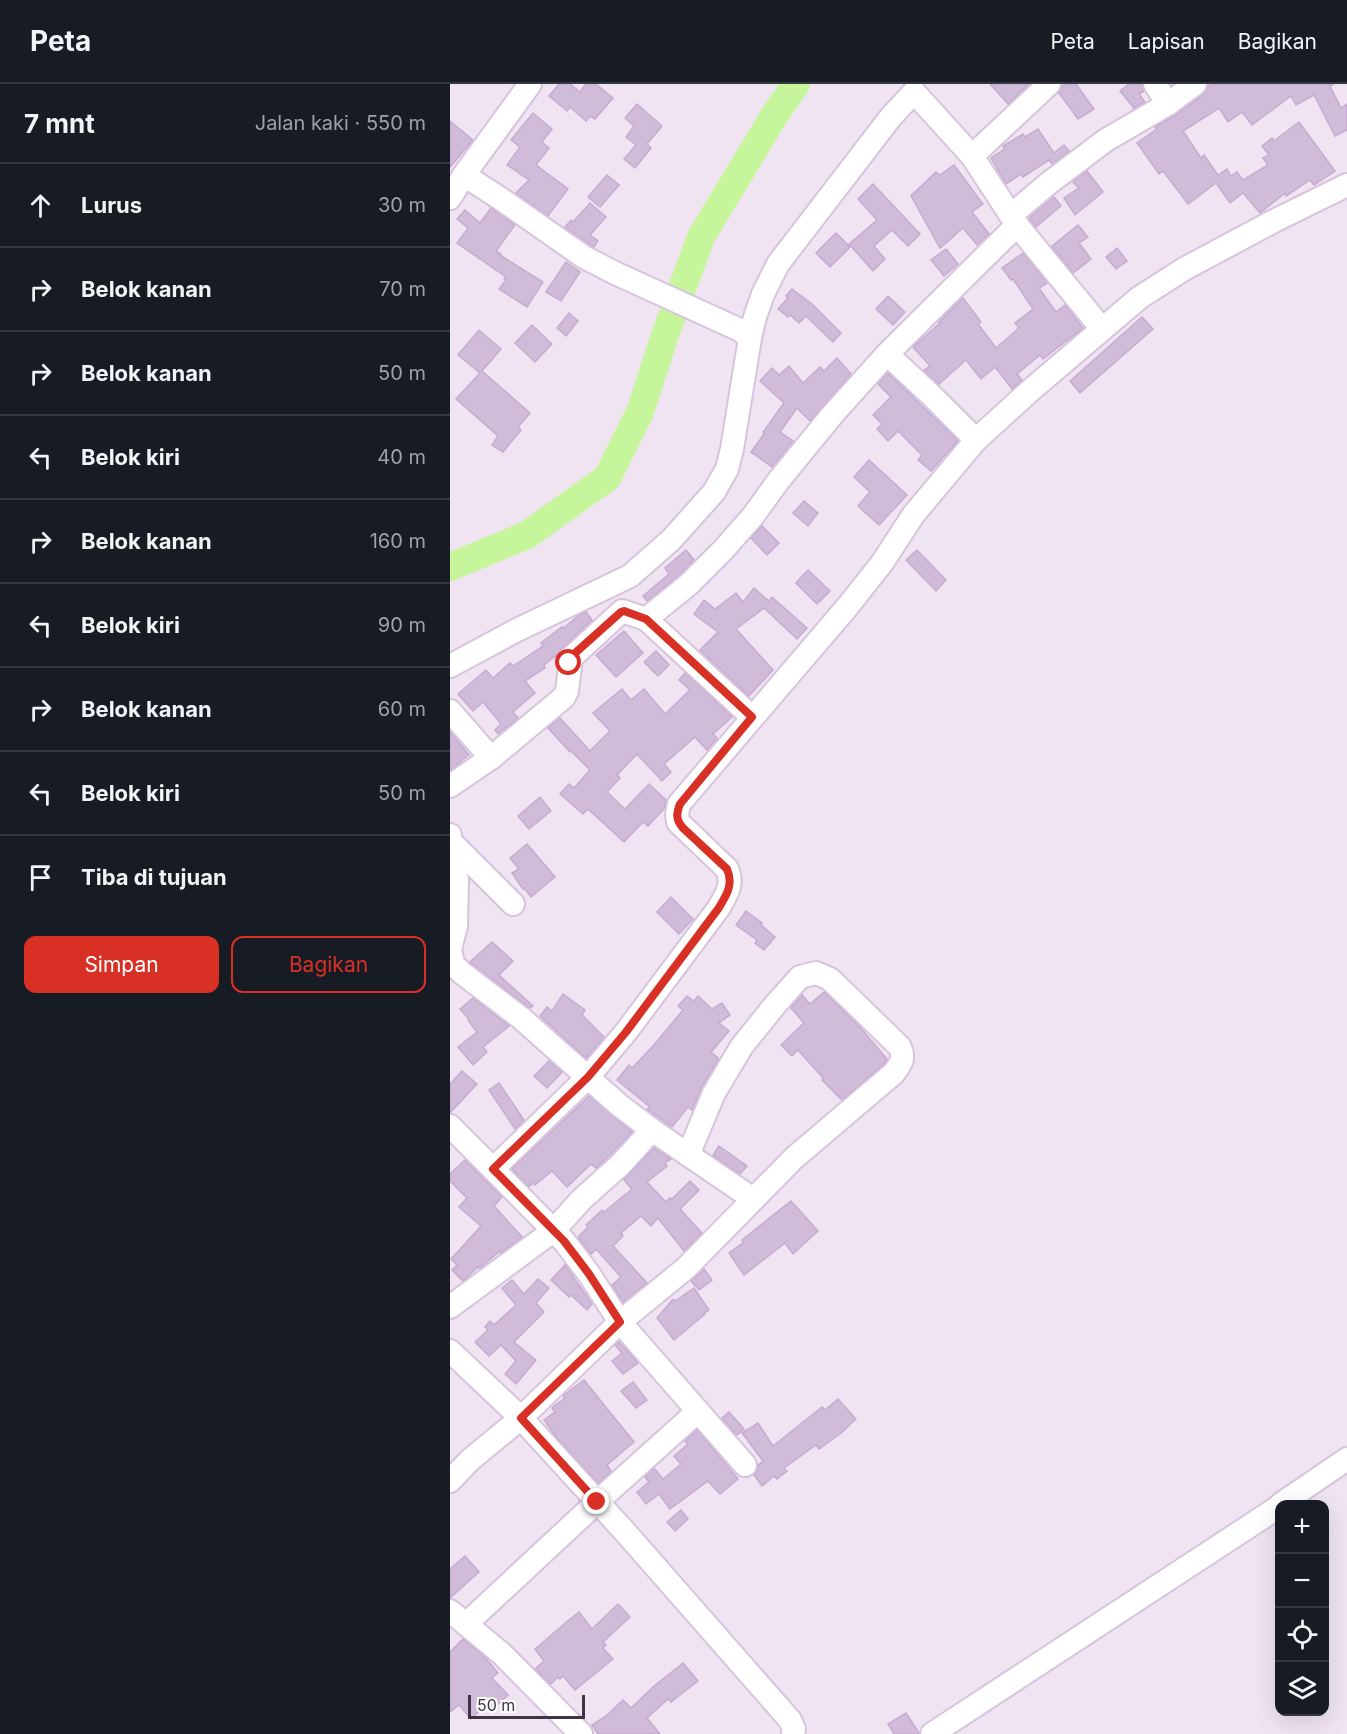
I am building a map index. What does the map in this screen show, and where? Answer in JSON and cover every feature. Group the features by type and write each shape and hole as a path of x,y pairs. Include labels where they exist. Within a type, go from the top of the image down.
{"street":[{"path":"450,198 530,84"},
{"path":"972,156 1049,84"},
{"path":"1155,84 1168,104"},
{"path":"646,619 688,585 724,549 753,516 833,414 1050,183 1106,140 1168,104 1195,84"},
{"path":"450,666 517,630 630,576 671,540 714,492 727,469 732,449 745,334 778,264 890,118 917,88 972,156 1014,220 1102,329"},
{"path":"464,175 584,258 745,334"},
{"path":"493,1169 588,1077 626,1032 729,892 730,876 727,869 678,822 677,813 680,804 848,606 882,562 914,514 976,440 1139,298 1184,269 1274,220 1347,185"},
{"path":"887,354 976,440"},
{"path":"450,786 491,758 564,696 567,691 569,663 572,656 624,611 646,619 752,717"},
{"path":"450,711 491,758"},
{"path":"450,838 457,880 456,926 450,949 453,964 521,1018 619,1105 753,1199"},
{"path":"450,838 513,904"},
{"path":"450,1481 470,1460 521,1418 620,1322 686,1268 794,1158 894,1073 903,1055 900,1047 830,979 816,973 800,977 742,1046 714,1093 688,1155"},
{"path":"450,1126 564,1241 620,1322 745,1465"},
{"path":"450,1307 553,1231 652,1130"},
{"path":"450,1351 521,1418 597,1502 790,1720 794,1729 793,1734"},
{"path":"581,1734 502,1654 458,1618 597,1502 697,1412"},
{"path":"1287,1500 1347,1459"},
{"path":"932,1734 1275,1508"}],"building":[{"path":"559,84 570,84 580,92 586,84 596,84 613,98 595,119 590,116 586,121 570,107 567,111 549,96"},
{"path":"990,84 1029,84 1008,104"},
{"path":"1076,84 1094,109 1078,119 1059,93 1062,86"},
{"path":"1129,84 1142,84 1144,91 1139,94 1145,102 1134,108 1120,91"},
{"path":"1210,84 1334,84 1330,86 1341,108 1347,104 1347,130 1335,136 1314,95 1296,105 1291,96 1252,125 1242,112 1228,122 1219,108 1183,131 1201,158 1204,155 1218,175 1227,169 1231,176 1237,172 1243,180 1268,165 1263,158 1269,155 1262,146 1272,138 1274,141 1299,122 1335,171 1314,185 1310,180 1286,196 1285,193 1260,213 1243,193 1230,203 1216,183 1188,204 1163,171 1159,174 1137,143 1157,129 1155,127 1203,95"},
{"path":"637,104 662,126 647,144 651,148 635,168 624,159 636,145 626,137 634,126 625,118"},
{"path":"533,113 552,129 542,142 549,148 536,165 568,189 548,216 516,193 529,180 507,165 520,147 511,140"},
{"path":"450,121 473,140 450,167"},
{"path":"1038,129 1054,153 1064,145 1069,151 1052,164 1049,160 1023,177 1021,174 1006,184 991,158 1005,149 1003,146 1023,134 1025,137"},
{"path":"954,165 983,204 972,212 989,234 977,245 963,228 940,248 911,196 936,172 940,175"},
{"path":"1087,171 1103,192 1075,215 1064,198 1079,188 1073,182"},
{"path":"607,175 619,185 600,207 588,197"},
{"path":"873,184 920,234 908,246 892,230 874,246 885,259 873,271 849,244 877,220 858,199"},
{"path":"1054,197 1061,206 1036,227 1029,218"},
{"path":"590,203 606,217 590,235 598,241 594,247 565,227 571,220 573,222"},
{"path":"491,208 515,225 496,251 543,282 527,307 499,289 506,277 457,243 468,228 457,219 465,210 480,223"},
{"path":"1078,225 1088,237 1079,243 1091,259 1073,273 1052,246"},
{"path":"836,233 850,247 830,267 816,253"},
{"path":"1117,248 1127,261 1116,269 1106,257"},
{"path":"946,249 958,264 944,276 931,260"},
{"path":"1023,253 1047,283 1039,288 1056,312 1065,305 1083,328 1043,359 1040,355 1017,374 1022,380 1012,389 995,367 981,379 966,360 939,384 924,370 930,366 913,347 963,298 981,322 978,324 996,348 1019,328 1015,323 1033,309 1013,279 1011,280 1002,268"},
{"path":"566,262 580,272 561,301 546,292"},
{"path":"792,289 812,304 841,333 833,342 806,316 799,323 778,309 788,298 786,296"},
{"path":"888,296 905,312 893,325 876,309"},
{"path":"569,313 578,321 566,336 557,328"},
{"path":"1142,317 1153,329 1080,393 1070,381"},
{"path":"532,325 552,344 535,362 515,343"},
{"path":"479,330 501,349 482,371 530,413 518,427 521,430 503,452 492,445 498,436 456,399 480,373 458,355"},
{"path":"837,358 851,374 810,421 797,408 780,432 793,441 772,467 751,452 784,403 760,381 772,368 779,375 789,366 803,383 820,367 824,371"},
{"path":"888,373 958,441 931,471 918,460 922,455 898,431 888,441 877,429 882,424 873,415 891,397 878,384"},
{"path":"869,460 907,495 879,525 858,506 870,492 854,477"},
{"path":"804,501 818,513 808,526 793,513"},
{"path":"762,526 779,543 767,555 751,538"},
{"path":"686,550 694,560 647,601 643,596 669,574 665,568"},
{"path":"917,550 946,580 936,591 906,560"},
{"path":"808,570 830,591 817,604 796,583"},
{"path":"754,588 769,601 772,597 807,628 797,639 764,608 736,629 773,670 749,696 700,650 718,632 694,614 704,600 715,609 736,593 743,602"},
{"path":"586,612 592,620 544,665 545,668 525,681 535,693 513,712 518,718 498,734 495,730 501,724 483,702 473,711 458,694 486,670 493,678 510,663 513,666 543,646 541,643 562,627 564,628"},
{"path":"624,631 643,653 616,677 596,655"},
{"path":"656,651 669,665 658,676 644,662"},
{"path":"685,673 732,717 713,734 717,738 707,750 695,737 664,764 671,772 662,781 637,754 617,775 620,778 607,792 625,809 649,784 666,800 664,809 648,826 643,822 624,842 588,809 583,814 560,794 569,784 574,788 590,770 548,728 560,718 590,751 610,731 593,713 622,689 631,700 644,689 665,714 690,690 679,680"},
{"path":"450,732 469,755 450,770"},
{"path":"540,797 551,811 529,829 518,816"},
{"path":"527,844 555,877 531,897 512,873 519,869 510,858"},
{"path":"671,897 693,919 679,934 657,912"},
{"path":"746,911 775,937 764,950 755,943 757,940 736,925"},
{"path":"492,942 513,961 499,975 533,1006 530,1008 470,962"},
{"path":"824,992 859,1026 887,1059 842,1100 822,1080 824,1079 798,1050 792,1056 781,1045 804,1023 791,1008 802,995 810,1004"},
{"path":"563,994 585,1010 582,1015 604,1037 586,1058 540,1016 547,1007 552,1011"},
{"path":"687,996 694,1001 698,996 712,1009 722,1003 730,1015 719,1023 729,1031 711,1052 719,1059 702,1086 692,1110 688,1107 672,1127 647,1109 650,1107 617,1080 629,1065 632,1068 654,1045 683,1010 678,1006"},
{"path":"473,998 509,1026 483,1047 487,1052 473,1065 458,1047 477,1032 460,1009"},
{"path":"549,1061 562,1072 547,1088 534,1076"},
{"path":"462,1071 477,1084 450,1113 450,1084"},
{"path":"499,1083 524,1120 515,1129 489,1090"},
{"path":"589,1096 632,1132 596,1168 591,1164 567,1187 552,1171 529,1187 512,1169"},
{"path":"719,1146 747,1166 740,1174 713,1155"},
{"path":"654,1148 671,1159 665,1163 667,1166 647,1182 666,1202 690,1181 699,1190 680,1209 702,1233 684,1251 658,1218 651,1226 641,1216 621,1233 623,1236 613,1246 647,1283 623,1302 612,1285 621,1277 596,1249 591,1254 578,1237 588,1227 586,1225 602,1210 604,1212 632,1189 624,1180"},
{"path":"465,1160 502,1197 494,1206 522,1237 501,1253 500,1251 480,1268 478,1267 463,1281 452,1270 457,1265 451,1259 481,1226 459,1207 467,1198 450,1181 450,1174"},
{"path":"791,1201 818,1231 793,1254 785,1243 744,1275 729,1253"},
{"path":"565,1265 592,1304 587,1310 551,1280"},
{"path":"704,1269 712,1280 699,1290 691,1281"},
{"path":"538,1279 549,1288 536,1303 544,1312 514,1342 536,1360 516,1384 505,1374 516,1361 501,1345 489,1356 475,1342 488,1330 485,1327 490,1321 494,1325 516,1305 502,1288 512,1280 524,1294"},
{"path":"694,1288 709,1310 674,1340 657,1318 673,1299 675,1301"},
{"path":"619,1342 638,1363 623,1374 612,1361 622,1353 615,1345"},
{"path":"584,1380 634,1442 607,1465 611,1471 598,1483 557,1438 544,1420 555,1412 552,1408 565,1398 563,1396"},
{"path":"633,1382 647,1400 636,1408 621,1391"},
{"path":"838,1399 856,1419 819,1449 816,1445 784,1468 787,1471 777,1479 774,1476 762,1486 754,1475 758,1470 758,1465 763,1461 742,1433 758,1423 773,1446 822,1407 825,1410"},
{"path":"729,1412 744,1429 737,1435 722,1418"},
{"path":"697,1430 738,1479 720,1494 708,1481 670,1509 659,1494 646,1504 637,1492 649,1482 645,1477 654,1468 663,1479 681,1464 674,1456 688,1444 685,1441"},
{"path":"681,1510 688,1519 675,1531 667,1522"},
{"path":"465,1556 479,1572 450,1598 450,1569"},
{"path":"618,1604 630,1617 603,1642 606,1645 603,1648 613,1659 575,1690 563,1676 560,1679 558,1677 551,1684 535,1669 544,1661 535,1649 570,1619 579,1612 592,1629"},
{"path":"463,1639 484,1656 498,1673 492,1678 508,1695 490,1712 485,1706 471,1719 459,1705 450,1712 450,1652"},
{"path":"683,1663 698,1681 671,1702 668,1699 647,1718 660,1734 598,1734 592,1725 623,1700 631,1708"},
{"path":"906,1713 919,1734 894,1734 888,1724"}],"waterway":[{"path":"450,567 527,535 607,478 640,412 701,237 774,116 796,84"}],"route":[{"path":"569,663 574,654 624,611 646,619 752,717 680,804 677,813 678,822 683,828 727,869 730,876 729,892 626,1032 588,1077 493,1169 564,1241 620,1322 521,1418 597,1502"}]}
